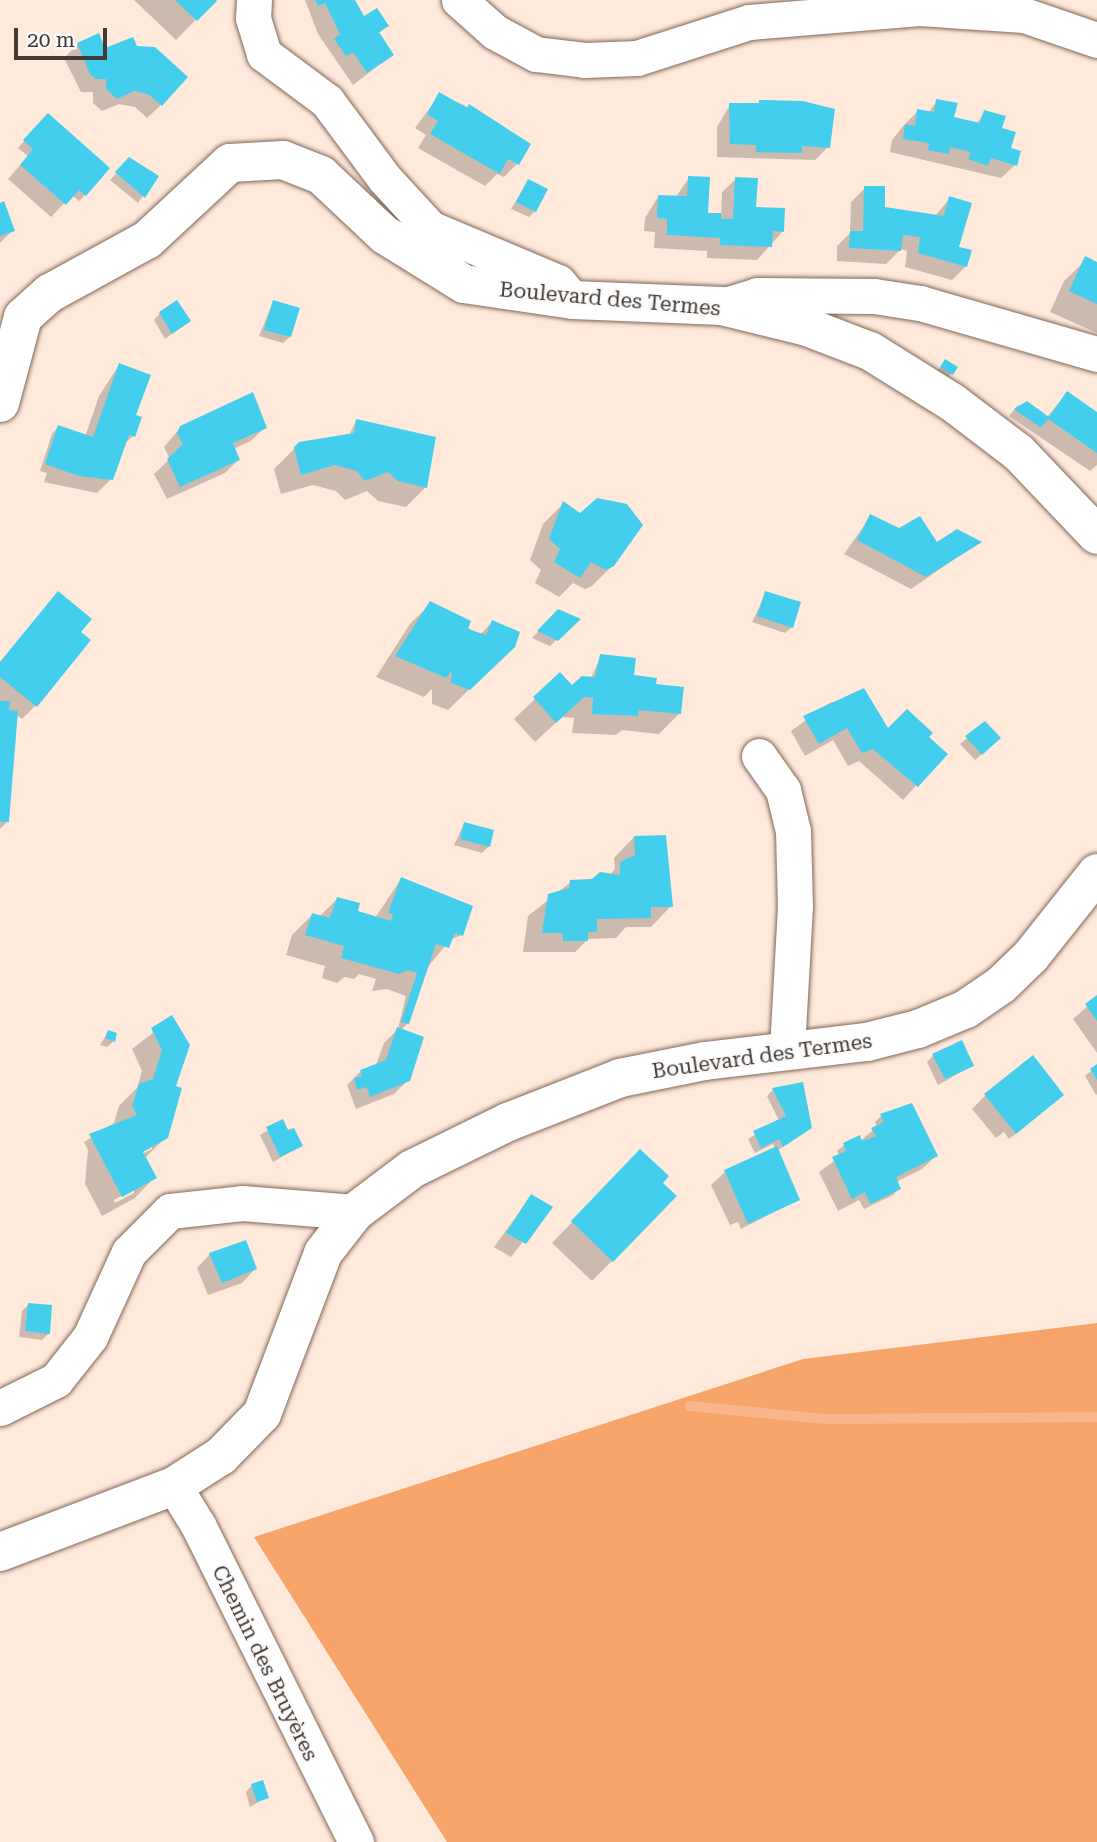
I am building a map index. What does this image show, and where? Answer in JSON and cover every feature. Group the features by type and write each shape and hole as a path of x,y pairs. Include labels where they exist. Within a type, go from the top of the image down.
{"street":[{"path":"254,0 253,18 264,54 327,101 385,179 430,228 558,282 573,300"},
{"path":"459,0 495,32 536,54 585,60 637,58 749,22 919,8 1024,15 1097,40"},
{"name":"Boulevard des Termes","path":"0,403 23,317 50,293 147,240 230,163 283,160 321,176 385,235 464,284 573,300 722,306 807,327 870,351 952,402 1019,453 1097,536"},
{"path":"722,306 757,295 874,296 920,303 1097,354"},
{"path":"759,756 783,790 793,831 795,906 787,1051"},
{"name":"Boulevard des Termes","path":"0,1552 174,1486 221,1456 262,1414 323,1253 355,1212 412,1169 508,1122 620,1078 787,1051 867,1042 918,1029 965,1009 1001,985 1031,956 1097,873"},
{"path":"0,1408 56,1380 90,1337 129,1252 170,1211 242,1202 355,1212"},
{"name":"Chemin des Bruyères","path":"174,1486 198,1525 356,1842"}],"shaded area":[{"path":"1097,1323 1097,1842 447,1842 254,1537 803,1359"}],"building":[{"path":"175,0 216,0 217,1 197,21"},
{"path":"315,0 355,0 364,16 377,8 389,26 379,32 394,55 367,73 353,52 346,56 334,39 340,34 325,3 318,6"},
{"path":"99,33 105,48 133,37 137,46 155,47 188,77 162,106 148,94 134,91 117,99 106,89 106,79 95,79 90,74 77,43"},
{"path":"439,92 467,108 469,104 531,144 519,165 508,159 500,174 430,134 438,121 427,114"},
{"path":"936,99 958,103 954,117 980,123 984,110 1006,116 1002,128 1016,132 1011,148 1021,151 1017,166 991,158 988,166 968,159 971,152 950,147 949,154 928,150 929,143 903,139 905,124 915,126 917,109 934,112"},
{"path":"759,100 803,101 835,109 830,148 802,146 802,153 756,152 756,145 730,144 729,103 759,103"},
{"path":"48,113 110,168 86,196 79,190 66,205 20,165 33,149 23,140"},
{"path":"129,157 159,176 145,198 115,172"},
{"path":"688,176 710,177 708,213 721,213 721,219 733,219 735,177 758,178 756,207 785,208 784,232 773,231 772,247 720,245 720,238 667,235 667,219 657,218 658,195 687,196"},
{"path":"528,179 548,189 536,212 516,202"},
{"path":"864,186 885,186 885,207 944,216 949,196 972,203 959,247 972,250 967,267 918,253 920,237 903,235 901,251 849,248 850,231 863,231"},
{"path":"4,201 15,231 0,236 0,203"},
{"path":"1085,256 1097,262 1097,304 1069,291"},
{"path":"177,300 191,321 172,334 159,312"},
{"path":"273,300 300,308 291,337 264,330"},
{"path":"945,359 958,367 953,375 940,367"},
{"path":"119,363 151,375 136,415 142,417 135,437 129,435 113,480 79,476 45,464 58,425 93,437"},
{"path":"1067,391 1097,412 1097,453 1048,419 1041,428 1014,409 1027,401 1049,417"},
{"path":"253,392 267,428 233,443 240,460 180,487 167,459 183,444 177,433 180,426"},
{"path":"356,419 436,437 427,488 398,481 388,472 365,481 357,471 335,465 301,475 294,447 299,442 354,433"},
{"path":"597,498 627,504 643,525 614,566 606,570 591,562 580,578 554,562 560,549 549,539 563,501 580,513"},
{"path":"870,514 899,528 920,516 937,542 957,529 982,542 926,577 857,540"},
{"path":"58,591 92,619 81,632 91,640 37,707 0,677 0,662"},
{"path":"765,591 801,602 793,628 757,616"},
{"path":"430,601 471,621 468,629 486,635 492,620 520,632 515,647 470,690 451,683 452,670 446,678 395,656"},
{"path":"558,609 581,619 558,641 537,631"},
{"path":"600,654 636,658 634,675 657,678 656,684 684,687 681,714 639,710 638,716 592,714 593,698 584,697 556,723 533,697 560,672 572,685 582,676 595,677"},
{"path":"864,688 888,728 907,709 933,733 929,737 948,754 918,787 873,749 862,753 847,728 819,744 803,716"},
{"path":"0,701 10,701 9,710 18,711 9,822 0,822"},
{"path":"985,721 1001,738 982,755 965,736"},
{"path":"464,822 494,830 490,847 460,839"},
{"path":"666,835 673,907 651,907 651,918 597,919 597,932 588,932 588,941 563,941 563,933 542,933 548,894 569,888 570,880 592,879 600,872 620,875 620,862 635,855 634,836"},
{"path":"401,877 473,906 463,936 455,933 449,948 436,944 409,1024 401,1022 417,973 408,970 399,974 341,958 344,946 305,935 312,913 330,918 337,897 360,903 358,911 391,921 393,914 388,913"},
{"path":"1097,995 1097,1021 1085,1004"},
{"path":"172,1015 190,1045 176,1086 182,1088 168,1138 143,1152 157,1178 122,1197 89,1134 137,1115 132,1106 139,1084 153,1079 162,1050 151,1028"},
{"path":"397,1027 424,1037 410,1081 370,1097 367,1087 357,1090 354,1078 362,1076 360,1070 386,1060"},
{"path":"108,1030 117,1033 115,1042 105,1038"},
{"path":"962,1040 974,1066 945,1079 932,1054"},
{"path":"1033,1055 1064,1095 1016,1134 984,1094"},
{"path":"1097,1064 1097,1080 1090,1069"},
{"path":"803,1082 812,1128 783,1147 779,1139 761,1148 753,1131 786,1116 772,1088"},
{"path":"912,1103 938,1156 896,1177 901,1189 870,1204 865,1192 852,1199 832,1157 846,1151 843,1143 860,1135 862,1141 876,1136 871,1128 884,1122 880,1114"},
{"path":"283,1119 288,1130 294,1128 303,1146 280,1157 266,1127"},
{"path":"777,1146 800,1200 748,1224 724,1170"},
{"path":"640,1149 669,1176 663,1183 677,1196 613,1262 571,1221"},
{"path":"531,1194 553,1207 526,1244 506,1233"},
{"path":"246,1240 257,1269 222,1283 209,1253"},
{"path":"28,1303 52,1305 50,1334 25,1331"},
{"path":"263,1780 269,1798 257,1802 251,1784"}],"waterway":[{"path":"690,1406 825,1419 1097,1417"}]}
